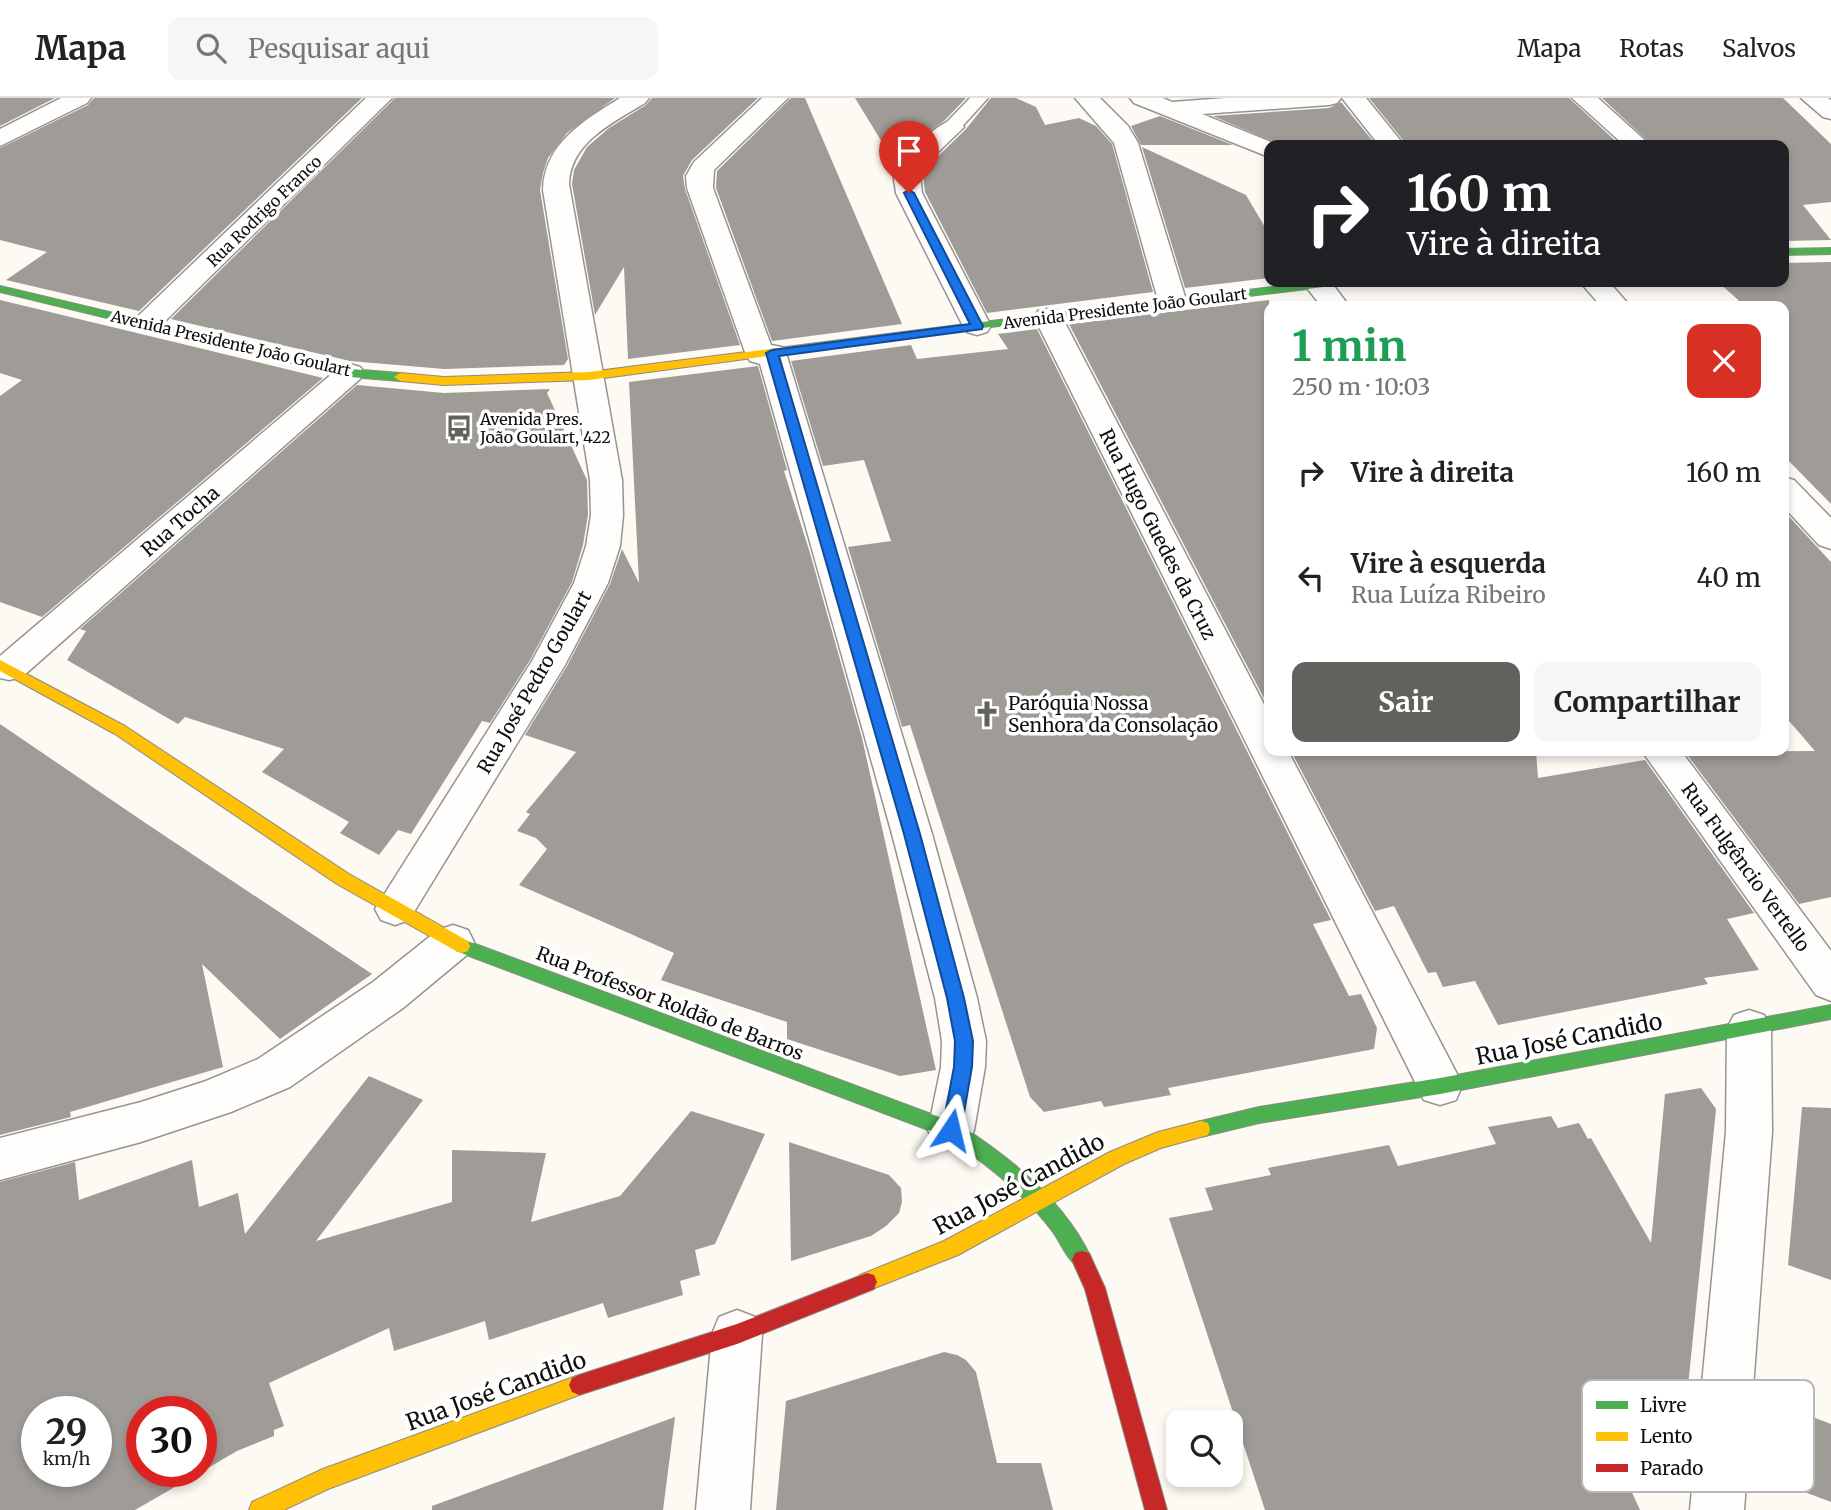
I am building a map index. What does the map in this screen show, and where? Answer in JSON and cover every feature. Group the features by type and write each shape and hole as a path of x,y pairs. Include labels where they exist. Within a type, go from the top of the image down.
{"street":[{"path":"0,139 79,98"},
{"name":"Rua Rodrigo Franco","path":"147,323 380,98"},
{"name":"Rua José Pedro Goulart","path":"395,909 547,665 592,583 603,546 607,515 606,480 556,190 558,168 570,147 596,124 637,98"},
{"path":"776,98 710,158 699,176 700,188 766,354 912,834 956,998 964,1041 963,1067 951,1130"},
{"path":"1087,98 1119,131 1126,143 1172,300"},
{"path":"1142,98 1264,148"},
{"path":"1168,109 1329,98"},
{"path":"1354,98 1388,140"},
{"path":"1584,98 1632,140"},
{"path":"1813,98 1831,112"},
{"path":"952,127 918,158 907,175 909,193 977,326"},
{"path":"1789,252 1831,251"},
{"name":"Avenida Presidente João Goulart","path":"0,289 350,373 444,381 589,376 1172,300 1292,287"},
{"path":"1599,287 1611,301"},
{"name":"Rua Hugo Guedes da Cruz","path":"1048,317 1264,740"},
{"name":"Rua Tocha","path":"5,667 350,373"},
{"path":"1789,493 1831,538"},
{"name":"Rua Professor Roldão de Barros","path":"5,667 120,730 343,879 453,942 951,1130 982,1148 1039,1202 1077,1250 1095,1288 1156,1510"},
{"name":"Rua Hugo Guedes da Cruz","path":"1272,756 1440,1086"},
{"name":"Rua Fulgêncio Vertello","path":"1665,756 1831,983"},
{"path":"0,1159 141,1122 215,1098 274,1073 388,995 453,942"},
{"name":"Rua José Candido","path":"260,1510 323,1480 431,1438 569,1388 737,1334 951,1248 1117,1158 1158,1140 1259,1115 1440,1086 1831,1012"},
{"path":"1728,1380 1749,1132 1749,1028"},
{"path":"723,1510 737,1334"},
{"path":"1717,1510 1719,1492"}],"lane":[{"path":"952,127 979,98"}],"building":[{"path":"0,98 55,98 0,126"},
{"path":"94,98 362,98 139,311 6,280 47,252 0,240 0,148 88,105"},
{"path":"395,98 615,98 567,133 548,158 543,173 540,190 568,359 564,365 444,369 350,361 171,319"},
{"path":"652,98 758,98 692,160 683,176 685,189 740,345 628,359 624,267 595,315 572,184 574,170 587,147"},
{"path":"791,98 805,98 902,324 772,341 716,188 717,171"},
{"path":"855,98 966,98 945,120 917,141 896,165"},
{"path":"991,98 1016,98 1036,107 1045,125 1079,118 1096,126 1112,144 1153,292 987,313 925,192 923,176 929,165 966,129"},
{"path":"1369,98 1569,98 1615,140 1403,140"},
{"path":"1602,98 1783,98 1831,144 1831,202 1803,205 1831,240 1789,241 1789,140 1647,140"},
{"path":"1341,102 1372,140 1269,140 1213,116 1329,108"},
{"path":"1160,116 1233,145 1141,145 1131,126"},
{"path":"1142,147 1246,195 1264,226 1264,279 1185,288"},
{"path":"1831,262 1831,504 1789,461 1789,301 1739,301 1724,287 1789,287 1789,263"},
{"path":"0,300 323,378 42,617 0,602 0,396 22,380 0,373"},
{"path":"1269,300 1264,301 1264,698 1069,324"},
{"path":"1037,329 1331,920 1313,924 1349,996 1361,994 1377,1028 1374,1049 1168,1088 1171,1095 1104,1107 1101,1101 1044,1112 1030,1097 910,725 902,727 848,547 891,541 864,460 823,466 791,361 911,345 917,359 1008,349 998,334"},
{"path":"758,366 787,470 784,471 862,738 936,1070 900,1076 787,1039 787,1022 661,980 674,953 519,885 547,849 536,838 517,831 530,814 526,812 576,752 525,735 567,666 610,584 622,549 639,583 629,382"},
{"path":"357,385 444,393 550,389 547,393 587,480 588,515 583,545 572,582 530,660 490,723 482,721 411,834 398,830 379,855 340,833 349,822 262,772 284,749 185,717 178,724 67,660 86,631 80,629"},
{"path":"1789,516 1831,562 1831,897 1799,904 1688,756 1789,756 1789,751 1815,751 1789,721"},
{"path":"0,724 372,974 280,1039 202,964 223,1067 70,1112 71,1117 0,1135"},
{"path":"1294,756 1536,756 1538,778 1645,760 1754,913 1727,919 1759,970 1704,978 1708,984 1498,1025 1475,981 1443,987 1436,972 1428,973 1394,906 1375,911"},
{"path":"369,1076 423,1100 316,1241 452,1202 452,1150 546,1153 531,1222 620,1196 691,1111 765,1134 715,1244 695,1250 700,1275 680,1281 683,1295 608,1318 603,1303 489,1340 485,1321 394,1351 389,1328 269,1383 284,1426 274,1430 274,1436 217,1463 217,1396 126,1396 126,1487 175,1487 135,1510 0,1510 0,1182 75,1162 79,1200 192,1160 199,1207 238,1193 245,1234"},
{"path":"1701,1088 1716,1109 1689,1380 1582,1380 1582,1492 1632,1492 1640,1510 1265,1510 1243,1443 1243,1410 1232,1410 1169,1218 1213,1210 1205,1188 1271,1175 1268,1168 1389,1145 1398,1166 1496,1144 1488,1127 1551,1116 1558,1128 1579,1123 1588,1139 1591,1138 1651,1243 1665,1094"},
{"path":"1802,1107 1831,1108 1831,1280 1788,1265"},
{"path":"789,1142 889,1175 901,1188 902,1202 899,1213 871,1236 791,1261"},
{"path":"944,1352 966,1360 976,1372 997,1463 1041,1463 1053,1510 776,1510 786,1401"},
{"path":"675,1417 663,1510 432,1510 432,1506"},
{"path":"1814,1418 1831,1424 1831,1502 1804,1492 1814,1492"}],"traffic: fast":[{"path":"1789,252 1831,251"},
{"path":"974,326 1298,287"},
{"path":"0,289 350,373 400,377"},
{"path":"462,946 951,1130 969,1141 1025,1187 1058,1223 1082,1260"},
{"path":"1201,1129 1259,1115 1440,1086 1831,1012"}],"traffic: slow":[{"path":"400,377 444,381 589,376 974,326"},
{"path":"0,665 120,730 343,879 462,946"},
{"path":"867,1282 951,1248 1117,1158 1158,1140 1201,1129"},
{"path":"260,1510 323,1480 579,1385"}],"traffic: jam":[{"path":"1082,1260 1095,1288 1156,1510"},
{"path":"579,1385 737,1334 867,1282"}],"place":[{"name":"Avenida Pres. João Goulart, 422","path":"459,428"},
{"name":"Paróquia Nossa Senhora da Consolação","path":"987,714"}],"route":[{"path":"909,193 977,326 772,353 912,834 956,998 964,1041 963,1067 951,1130"}]}
